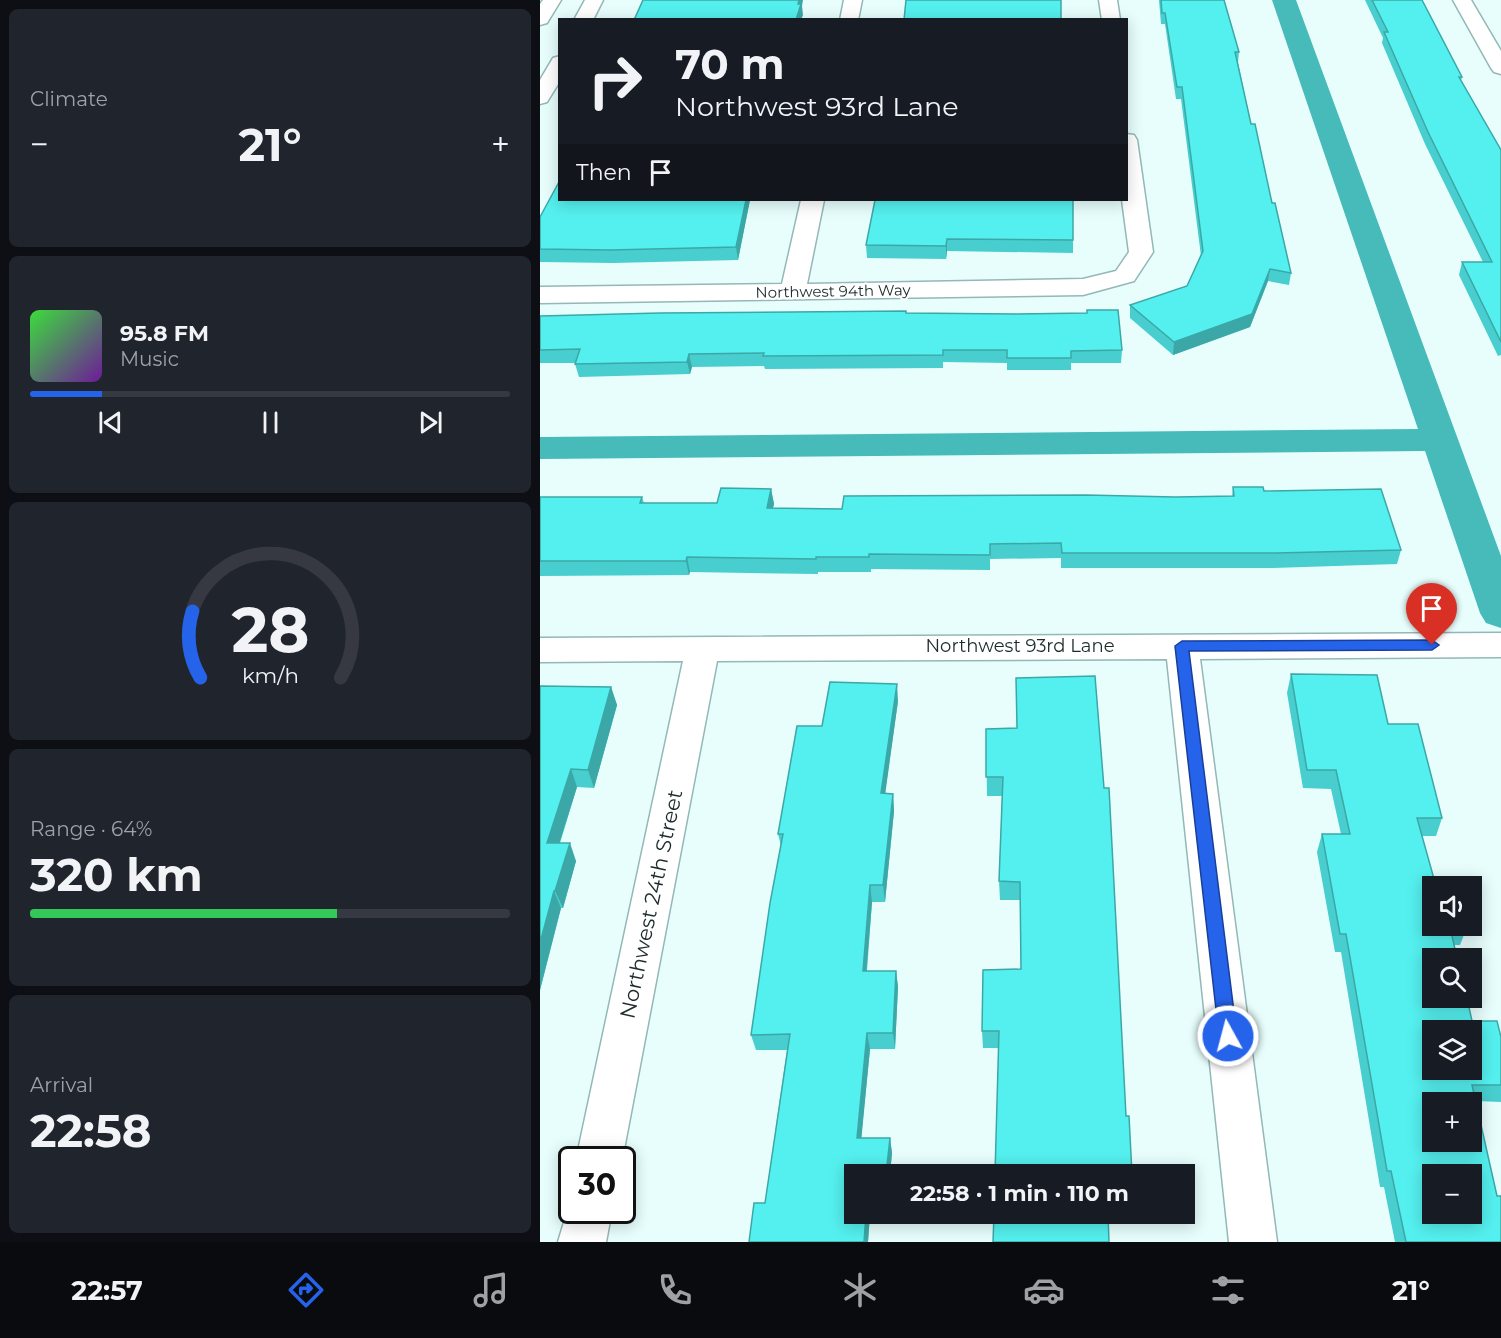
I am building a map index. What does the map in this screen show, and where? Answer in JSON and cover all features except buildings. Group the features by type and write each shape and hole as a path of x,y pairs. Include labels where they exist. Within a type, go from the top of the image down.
{"street":[{"path":"540,20 552,0"},
{"path":"584,18 594,0"},
{"path":"849,18 853,0"},
{"path":"1108,0 1110,18"},
{"path":"1461,0 1501,68"},
{"path":"540,98 558,66"},
{"name":"Northwest 94th Way","path":"540,295 1083,287 1125,276 1141,252 1128,155"},
{"path":"794,291 812,201"},
{"name":"Northwest 93rd Lane","path":"540,650 1501,645"},
{"path":"1182,646 1253,1242"},
{"name":"Northwest 24th Street","path":"602,1146 703,648"},
{"path":"582,1242 586,1224"}],"waterway":[{"path":"1284,0 1440,440"},
{"path":"540,448 1440,440"},
{"path":"1440,440 1501,613"}],"route":[{"path":"1228,1036 1182,646 1432,645"}]}
